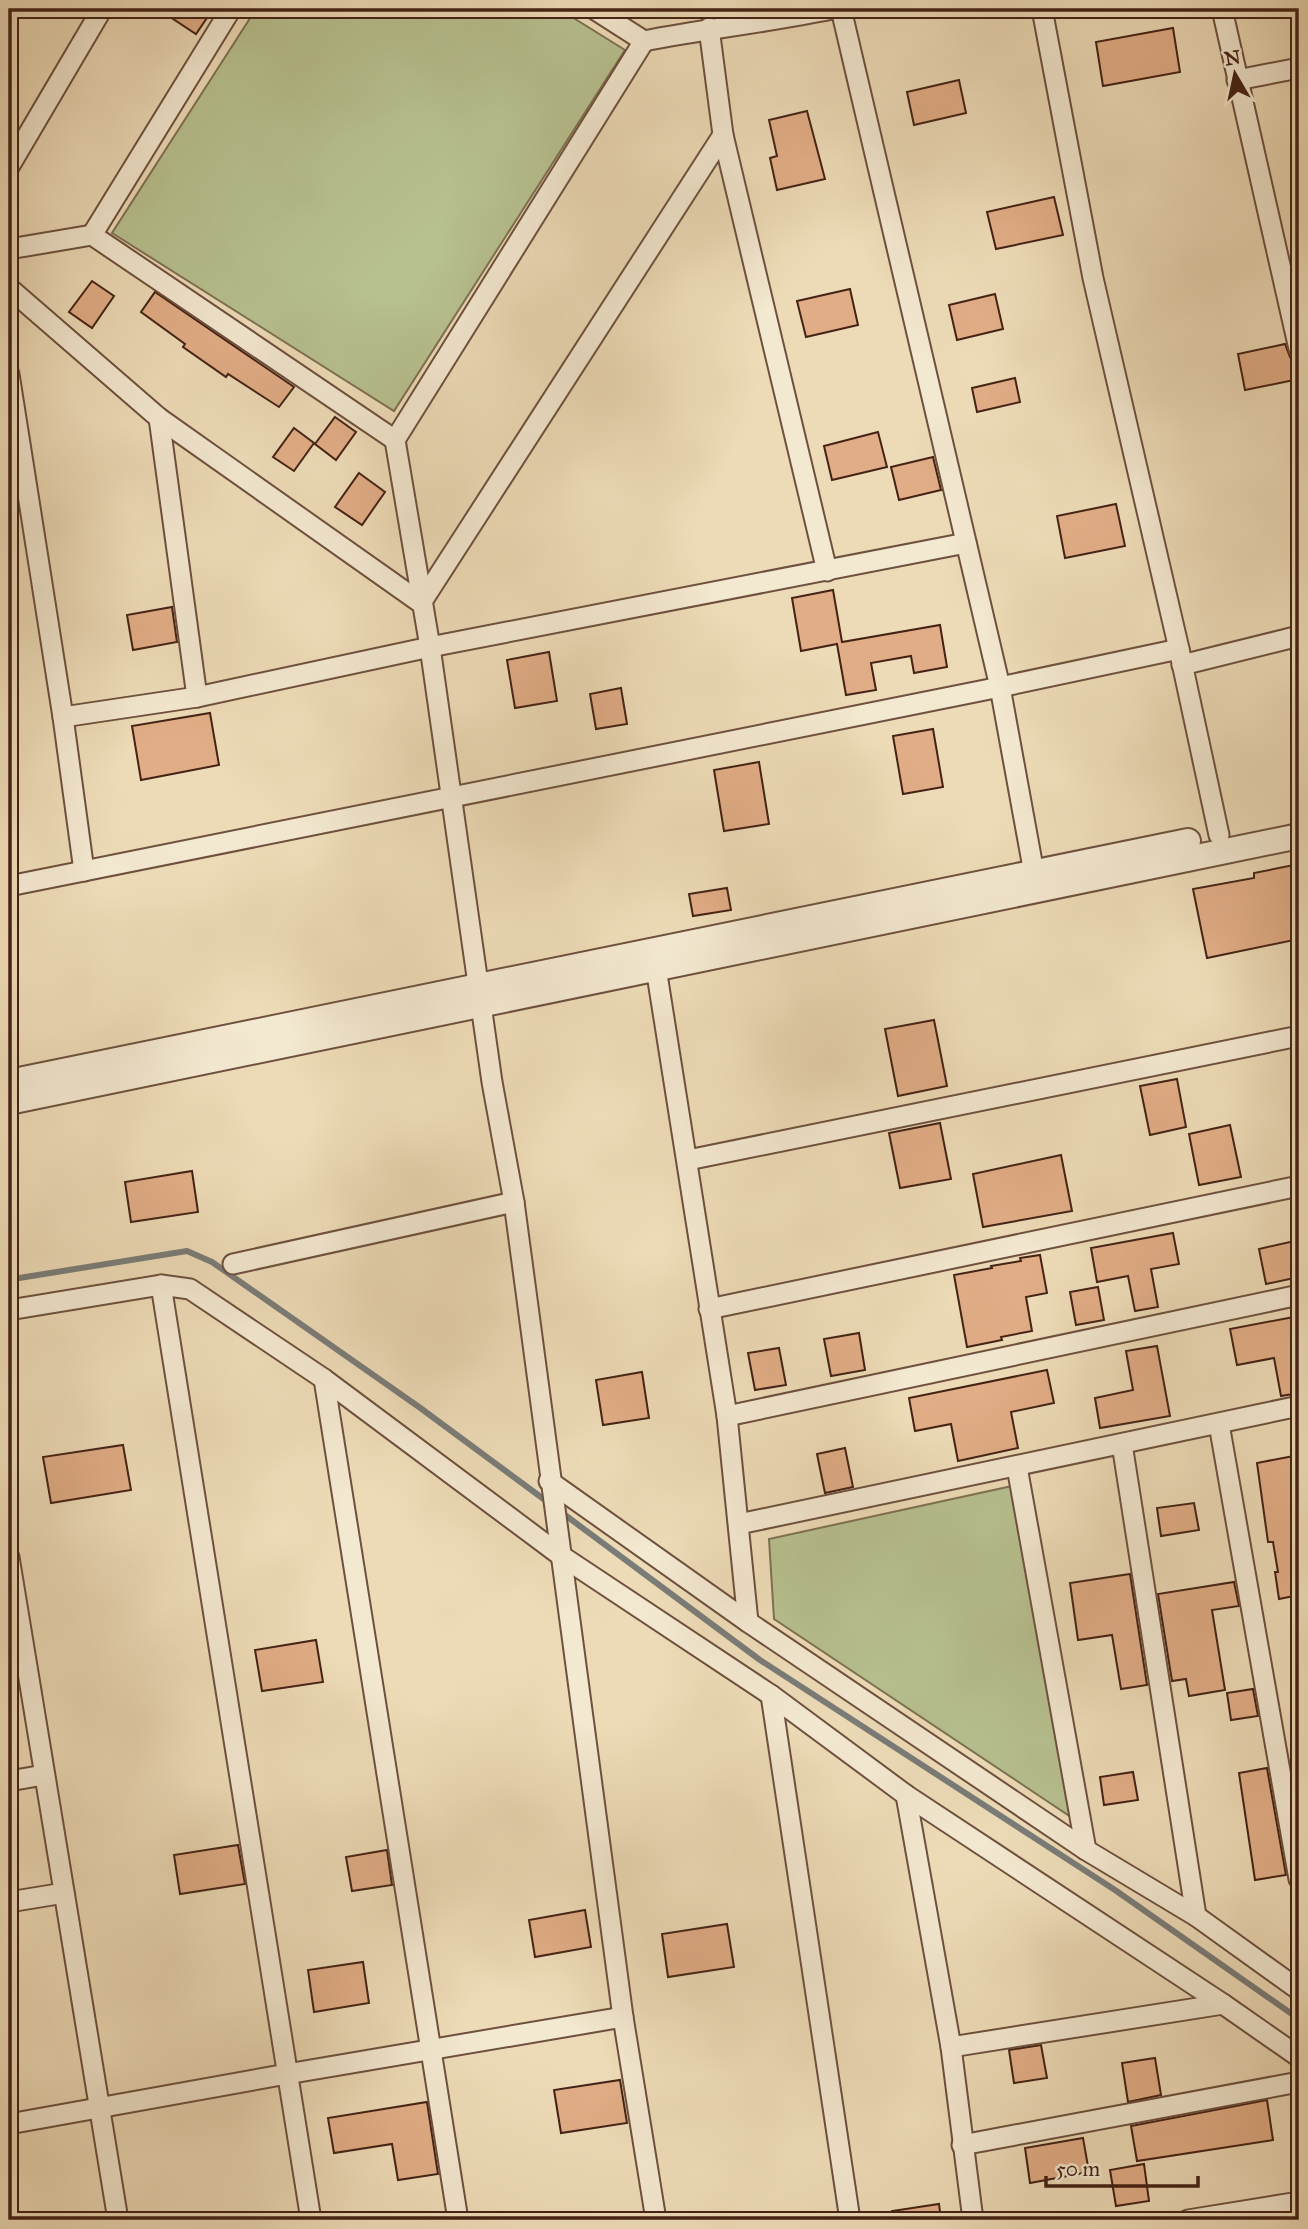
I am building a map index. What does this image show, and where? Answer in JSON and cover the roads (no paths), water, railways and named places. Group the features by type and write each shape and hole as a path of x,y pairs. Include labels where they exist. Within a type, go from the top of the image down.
{"street":[{"path":"9,167 102,9"},
{"path":"92,235 231,9"},
{"path":"594,9 644,41 790,13 832,9"},
{"path":"841,9 1000,687 1034,873"},
{"path":"1042,9 1093,278 1181,657 1219,835"},
{"path":"1222,9 1299,349"},
{"path":"709,28 723,135 827,571"},
{"path":"644,41 395,440 430,647 492,1082 514,1202 622,2017 656,2220"},
{"path":"1237,80 1299,68"},
{"path":"421,603 723,135"},
{"path":"9,249 92,235 395,440"},
{"path":"9,288 159,418 421,603"},
{"path":"9,374 63,717 84,871"},
{"path":"159,418 197,697"},
{"path":"63,717 197,697 430,647 966,543"},
{"path":"9,886 1000,687 1299,636"},
{"path":"9,1102 1034,873 1299,819"},
{"path":"9,1082 480,995 656,968 1299,836"},
{"path":"656,968 727,1416 748,1622"},
{"path":"688,1160 1299,1036"},
{"path":"709,1310 1299,1186"},
{"path":"233,1264 514,1202"},
{"path":"161,1285 312,2220"},
{"path":"9,1310 161,1285 190,1289 324,1379 560,1555 771,1695 906,1795 1299,2057"},
{"path":"727,1416 1299,1295"},
{"path":"324,1379 458,2220"},
{"path":"739,1524 1299,1406"},
{"path":"1219,1424 1299,1879"},
{"path":"1122,1444 1196,1916"},
{"path":"1017,1466 1086,1850"},
{"path":"549,1481 748,1622 1086,1850 1196,1916 1299,1990"},
{"path":"10,1567 18,1679 44,1775 118,2220"},
{"path":"771,1695 850,2220"},
{"path":"9,1782 44,1775"},
{"path":"906,1795 951,2048 973,2220"},
{"path":"9,1902 64,1893"},
{"path":"951,2048 1223,2004"},
{"path":"9,2124 622,2017"},
{"path":"962,2145 1299,2082"},
{"path":"1188,2220 1299,2202"}],"waterway":[{"path":"9,1256 13,1279 187,1251 212,1262 419,1407 549,1503"},
{"path":"561,1512 760,1660 1115,1890 1299,2019"}]}
